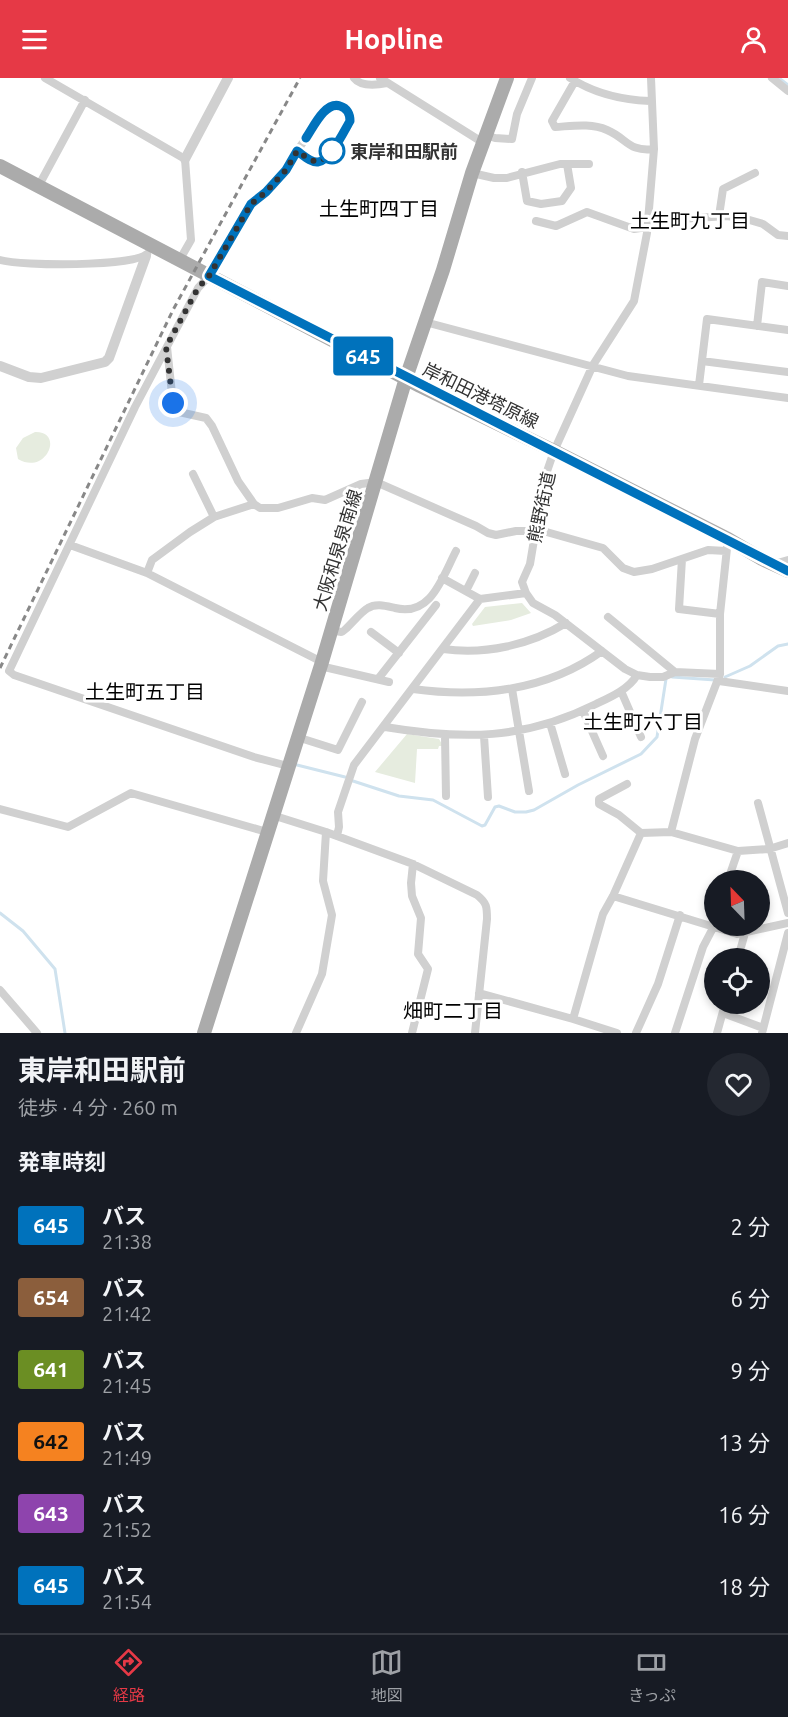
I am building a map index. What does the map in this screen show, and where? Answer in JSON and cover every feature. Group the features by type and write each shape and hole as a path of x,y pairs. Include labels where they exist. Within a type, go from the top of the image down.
{"main road":[{"name":"大阪和泉泉南線","path":"204,1033 332,629 406,378 443,270 472,172 507,78"},
{"name":"岸和田港塔原線","path":"0,166 149,252 179,261 554,451 727,545 788,571"}],"street":[{"path":"45,78 185,159"},
{"path":"179,261 191,240 185,159 228,78"},
{"path":"354,78 363,84 384,80 484,138 512,139 517,114 532,78"},
{"name":"熊野街道","path":"526,593 522,582 530,564 544,480 554,451 593,365 634,301 647,227 654,149 650,101 651,78"},
{"path":"772,78 788,91"},
{"path":"650,101 623,100 602,94 572,80 552,121 555,128 582,125 606,129 633,148 654,149"},
{"path":"38,187 85,100"},
{"path":"288,766 254,757 14,675 9,671 135,407 198,288 209,276 251,204 266,192 286,170 297,151 325,111 335,105 346,109 350,121 326,159 318,162 311,161 297,151"},
{"path":"472,172 494,178 567,164 589,164"},
{"path":"522,172 527,201 541,204 562,201 571,188 567,164"},
{"path":"719,216 723,189 756,173"},
{"path":"536,221 556,226 587,212 634,229 647,227 663,220 719,216 746,219 763,224 778,235 788,236"},
{"path":"0,260 25,264 129,261 149,252"},
{"path":"0,366 29,377 41,378 105,362 109,358 149,252"},
{"path":"757,326 762,282 788,286"},
{"path":"699,386 707,319 788,330"},
{"path":"425,322 628,376 788,398"},
{"path":"166,347 173,403 179,412 206,418 238,481 254,504 260,508 278,508 312,498 325,500 361,484 376,482 488,533 496,535 516,531 543,531 603,548 623,568 634,572 652,569 727,545 720,614 720,678 695,740 671,832"},
{"path":"702,361 788,372"},
{"path":"193,474 214,517"},
{"path":"147,573 153,560 214,517 254,504"},
{"path":"70,546 147,573 321,664 388,682"},
{"path":"332,629 345,631 351,621 370,606 404,611 422,606 431,598 456,551"},
{"path":"682,559 679,609 720,614"},
{"path":"774,564 788,560"},
{"path":"466,591 475,573"},
{"path":"442,578 480,599 526,593 533,603 566,623 638,675 663,677 675,672 788,691"},
{"path":"337,836 338,812 354,765 480,599"},
{"path":"378,679 436,605"},
{"path":"608,617 675,672"},
{"path":"443,649 476,651 510,645 543,635 566,623"},
{"path":"371,632 399,653"},
{"path":"413,690 462,694 512,689 565,672 602,651"},
{"path":"385,727 445,736 484,736 519,730 550,723 583,711 621,691 638,675"},
{"path":"512,689 529,791"},
{"path":"621,691 641,737"},
{"path":"297,737 338,750 362,702"},
{"path":"583,711 603,756"},
{"path":"550,723 565,774"},
{"path":"445,736 446,796"},
{"path":"484,736 488,797"},
{"path":"627,784 599,799 599,804 619,815 641,833 671,832 738,851 769,849 788,843"},
{"path":"0,809 68,827 131,793 267,832"},
{"path":"758,803 769,849 784,883 788,912"},
{"path":"272,815 413,864 485,902 487,919 475,1033"},
{"path":"296,1033 322,974 332,915 323,881 326,832"},
{"path":"573,1019 603,914 613,897 641,833"},
{"path":"731,870 738,851"},
{"path":"412,1033 428,969 418,954 421,918 412,896 413,864"},
{"path":"613,897 704,923"},
{"path":"636,1033 658,984 680,915"},
{"path":"770,927 788,923"},
{"path":"735,1014 763,1030 788,933"},
{"path":"675,1033 703,947 709,936"},
{"path":"0,990 38,1033"},
{"path":"479,993 617,1033"},
{"path":"717,1033 722,1014"}],"shaded area":[{"path":"35,432 49,438 48,452 37,462 28,463 18,459 16,448 23,438"},
{"path":"522,603 531,613 511,620 473,626 472,624 485,607"},
{"path":"407,734 439,739 443,746 439,746 438,749 417,749 415,783 375,772"}],"waterway":[{"path":"779,78 788,85"},
{"path":"725,677 750,666 778,646 788,644"},
{"path":"672,677 715,680"},
{"path":"353,781 399,796 433,800 482,826 485,825 495,807 499,806 515,812 534,810 641,754 657,737 666,679"},
{"path":"297,765 345,777"},
{"path":"0,913 23,931 55,969 65,1033"}],"railway":[{"path":"0,668 173,310 300,78"}],"bus line":[{"name":"645","path":"306,138 330,107 342,106 350,115 350,121 326,159 318,162 311,161 297,151 286,170 266,192 251,204 209,276 420,386 554,451 788,571"}],"place":[{"name":"東岸和田駅前","path":"332,151"}],"district":[{"name":"土生町四丁目","path":"379,208"},
{"name":"土生町九丁目","path":"690,220"},
{"name":"土生町五丁目","path":"145,691"},
{"name":"土生町六丁目","path":"643,721"},
{"name":"畑町二丁目","path":"453,1010"}],"route":[{"path":"173,403 166,347 198,288 209,276 251,204 266,192 286,170 297,151 311,161 318,162 326,159 332,149 332,151"}]}
